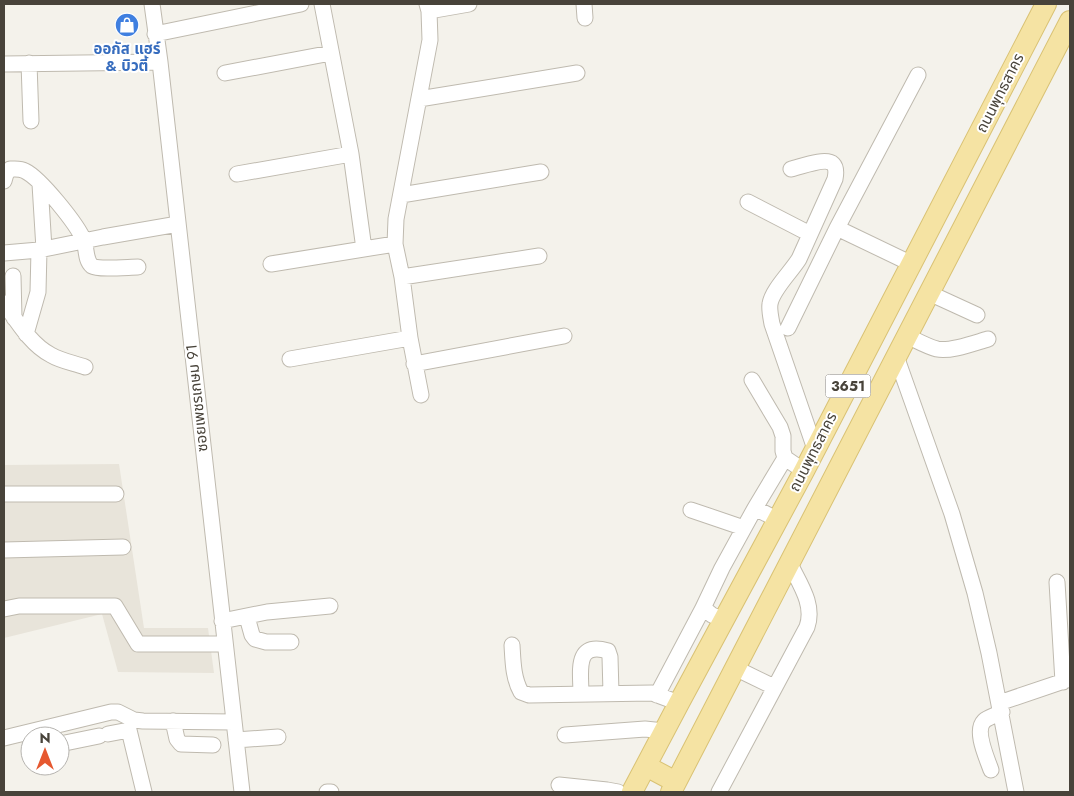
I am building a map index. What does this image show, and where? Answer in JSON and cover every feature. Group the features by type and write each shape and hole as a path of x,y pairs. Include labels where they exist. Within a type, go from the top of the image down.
{"main road":[{"name":"ถนนพุทธสาคร","path":"632,792 804,471 1046,4"},
{"name":"ถนนพุทธสาคร","path":"673,787 1070,21"},
{"path":"646,766 673,787"}],"street":[{"name":"ซอยเพชรเกษม 91","path":"152,4 166,32 160,62 178,224 236,619 224,644 234,722 244,739 242,792"},
{"path":"166,32 300,4"},
{"path":"322,4 351,154 364,249"},
{"path":"421,395 414,364 402,277 395,244 396,219 430,40 428,7 469,4"},
{"path":"225,73 331,53"},
{"path":"4,64 160,62"},
{"path":"29,63 31,120"},
{"path":"419,99 577,73"},
{"path":"788,328 918,75"},
{"path":"237,174 351,154"},
{"path":"791,169 824,161 831,162 836,170 836,179 796,264 773,294 769,305 772,324 815,449"},
{"path":"4,181 6,174 10,170 17,168 24,170 40,184 72,221 84,241 88,260 92,265 98,268 138,267"},
{"path":"401,195 541,172"},
{"path":"26,334 38,292 42,250 40,184"},
{"path":"748,202 810,234"},
{"path":"4,253 42,250 178,224"},
{"path":"838,228 912,264"},
{"path":"271,264 395,244"},
{"path":"402,277 539,256"},
{"path":"13,276 14,318"},
{"path":"929,293 977,316"},
{"path":"4,303 26,334 42,349 52,356 85,367"},
{"path":"414,364 564,336"},
{"path":"907,336 938,349 988,339"},
{"path":"290,359 410,338"},
{"path":"896,356 952,514 975,593 990,653 1016,792"},
{"path":"752,380 780,427 783,436 783,451 786,458 804,471"},
{"path":"657,695 744,528 786,458"},
{"path":"4,494 116,494"},
{"path":"755,508 778,520"},
{"path":"691,510 744,528"},
{"path":"4,550 123,547"},
{"path":"719,792 810,618 808,599 789,562"},
{"path":"992,770 981,741 980,730 984,721 1001,707 1067,681 1057,582"},
{"path":"4,610 19,606 115,606 138,644 224,644"},
{"path":"236,619 267,612 330,606"},
{"path":"702,608 724,620"},
{"path":"236,619 255,639 266,642 291,642"},
{"path":"512,645 517,685 521,692 529,695 652,693 679,703"},
{"path":"581,694 581,662 583,655 588,651 602,650 608,652 610,657 611,693"},
{"path":"735,668 774,687"},
{"path":"59,726 111,712 118,712 127,723 144,792"},
{"path":"70,742 104,735 134,720 234,722"},
{"path":"173,721 177,739 181,744 213,745"},
{"path":"565,735 645,729 664,731"},
{"path":"4,738 20,736"},
{"path":"244,739 278,737"},
{"path":"559,784 618,792"}],"shaded area":[{"path":"119,464 144,628 208,628 214,673 118,672 102,614 4,638 4,465"}],"place":[{"name":"ออกัส แฮร์ & บิวตี้","path":"127,25"}]}
